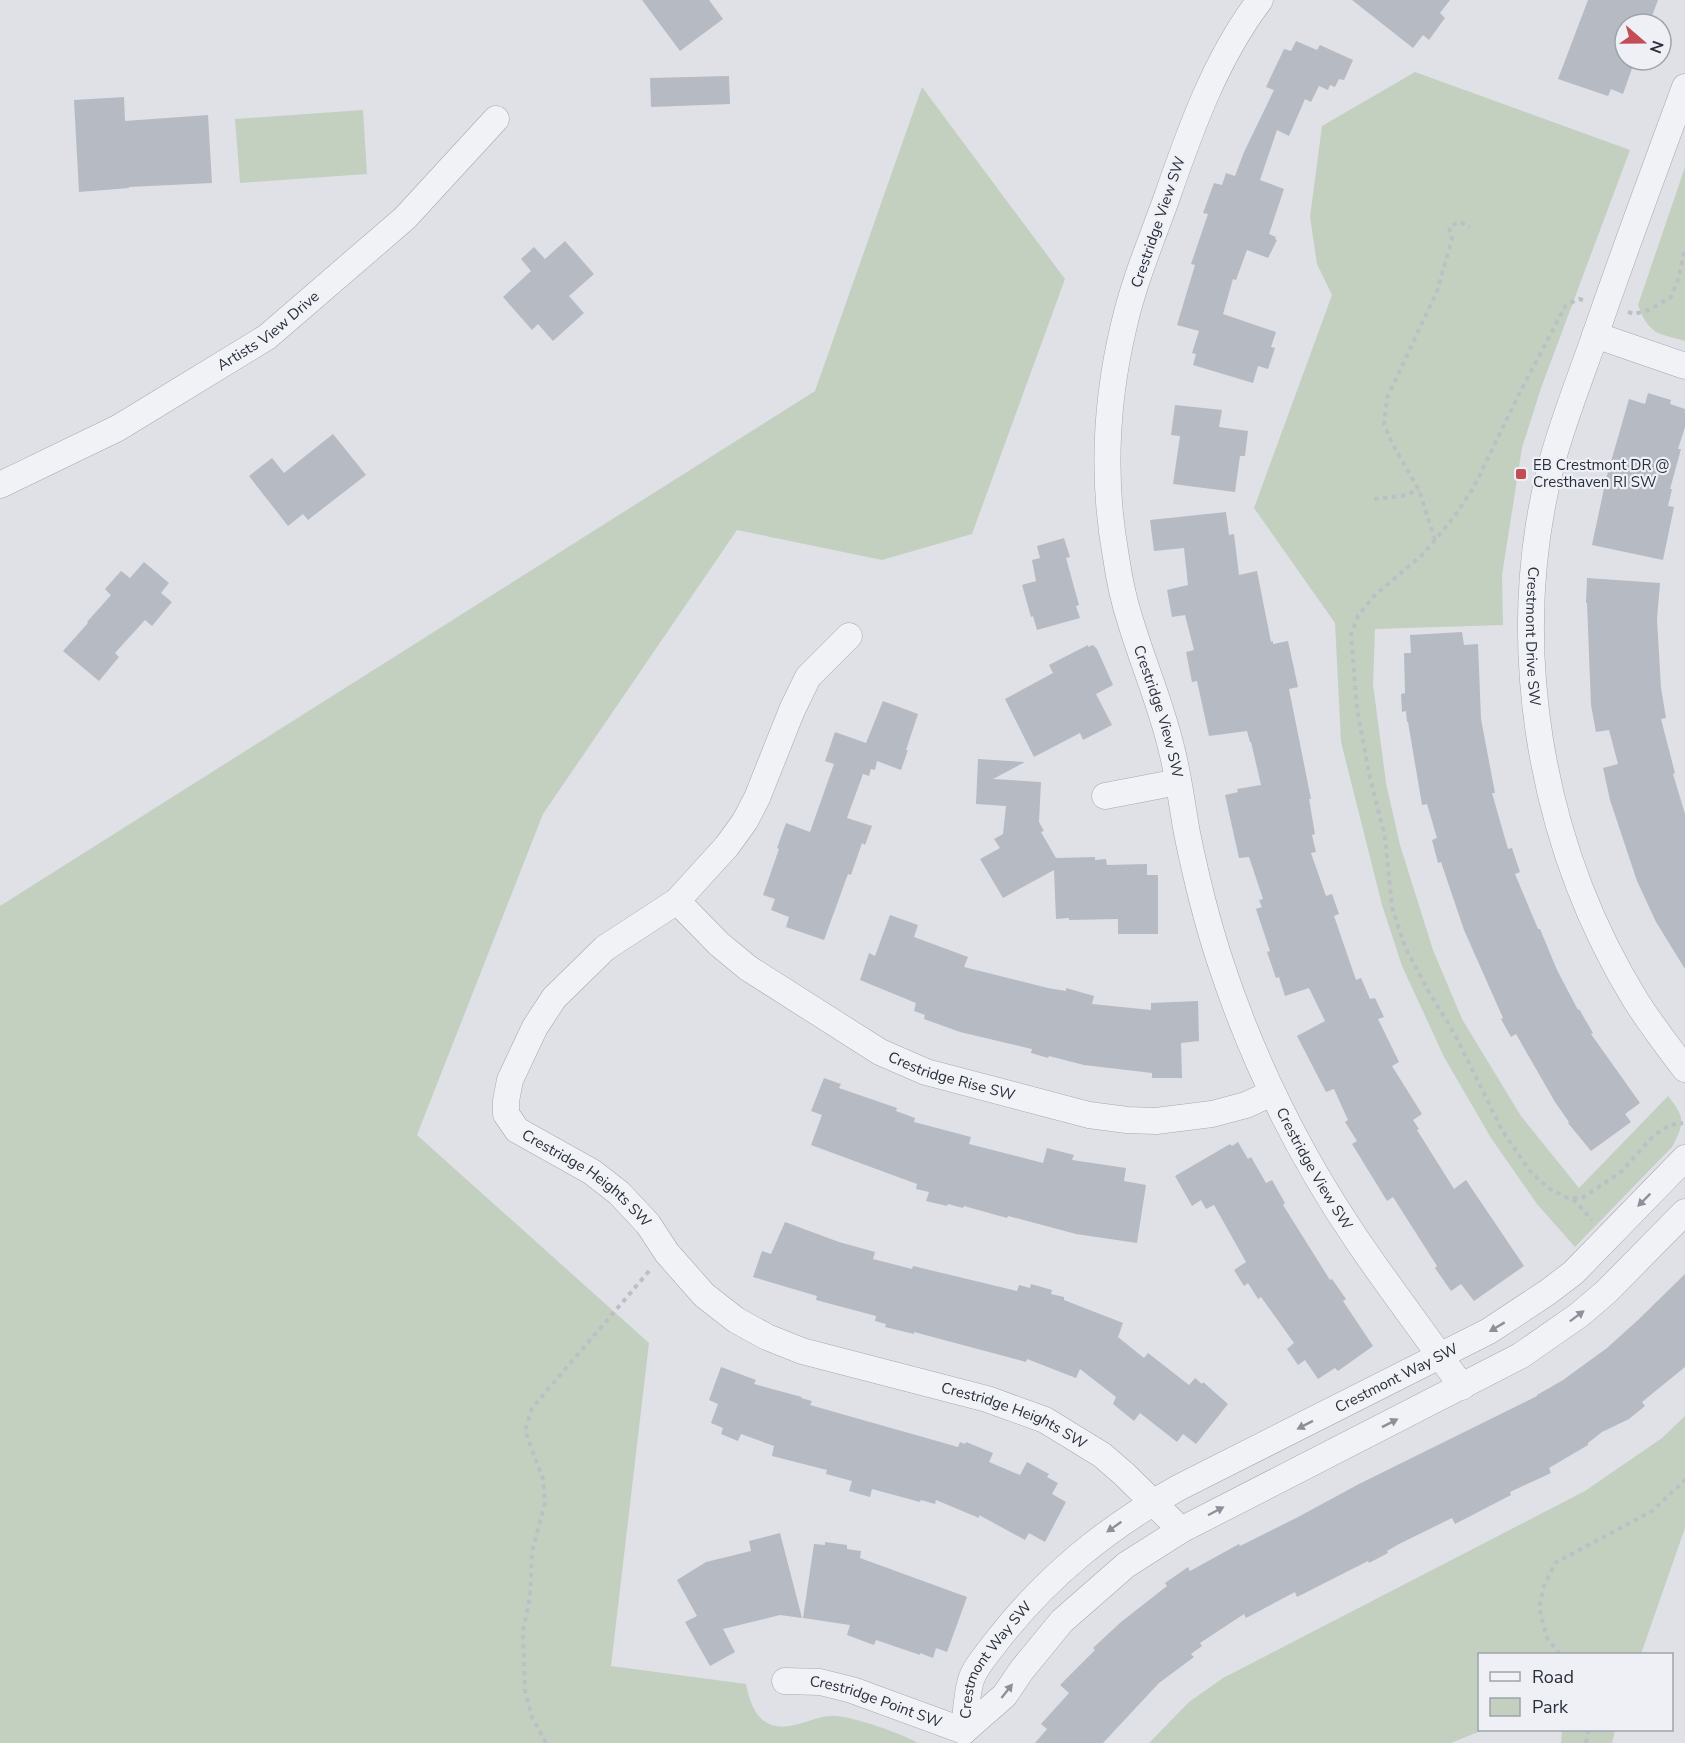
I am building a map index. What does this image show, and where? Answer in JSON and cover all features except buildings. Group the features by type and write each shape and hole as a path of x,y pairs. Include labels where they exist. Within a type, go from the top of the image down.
{"street":[{"name":"Crestridge View SW","path":"1260,0 1228,50 1188,134 1140,271 1124,325 1107,431 1108,490 1115,555 1130,620 1160,706 1172,750 1197,877 1221,963 1272,1093 1356,1239 1462,1387"},
{"name":"Crestmont Drive SW","path":"1685,87 1568,406 1552,463 1540,522 1533,576 1532,627 1533,677 1539,736 1551,793 1582,895 1612,957 1637,1001 1685,1069"},
{"name":"Artists View Drive","path":"0,485 118,428 267,337 405,218 496,119"},
{"path":"1595,335 1685,366"},
{"name":"Crestridge Heights SW","path":"849,636 808,677 792,710 769,772 745,822 727,846 677,902 605,948 554,998 522,1052 510,1080 506,1114 517,1130 592,1172 620,1193 648,1224 667,1253 704,1294 736,1320 767,1337 802,1351 987,1399 1045,1420 1102,1455 1181,1530"},
{"path":"1105,796 1178,782"},
{"name":"Crestridge Rise SW","path":"677,902 719,944 748,968 880,1052 926,1072 1089,1115 1127,1120 1156,1121 1212,1114 1246,1105 1272,1093"},
{"name":"Crestmont Way SW","path":"964,1731 971,1680 1002,1634 1058,1573 1099,1538 1153,1502 1489,1331 1573,1273 1685,1158"},
{"name":"Crestmont Way SW","path":"964,1731 1005,1695 1021,1671 1062,1621 1126,1565 1181,1530 1520,1356 1579,1315 1606,1292 1685,1212"},
{"name":"Crestridge Point SW","path":"785,1681 820,1682 852,1690 964,1731"}],"path":[{"path":"1436,540 1419,490 1392,443 1384,424 1387,398 1437,291 1452,239 1449,227 1459,222 1470,227"},
{"path":"1683,1123 1670,1125 1654,1135 1621,1172 1582,1198 1568,1198 1548,1188 1513,1148 1454,1033 1405,947 1392,907 1385,837 1370,778 1357,709 1351,634 1358,616 1374,596 1422,555 1454,518 1474,487 1566,305 1579,300 1634,314 1649,310 1671,297 1678,280 1685,248"},
{"path":"1374,499 1402,496 1419,490"},
{"path":"546,1743 532,1717 525,1690 523,1631 531,1598 532,1552 545,1503 543,1479 525,1431 532,1408 667,1253"},
{"path":"1559,1653 1547,1638 1539,1608 1544,1586 1556,1563 1652,1511 1685,1480"}],"green space":[{"path":"1415,72 1630,150 1541,388 1522,448 1502,575 1503,625 1375,629 1373,684 1386,783 1400,845 1433,950 1462,1019 1521,1116 1579,1188 1668,1096 1680,1115 1681,1126 1672,1147 1575,1247 1537,1204 1491,1138 1444,1057 1402,966 1382,905 1341,742 1335,623 1254,508 1332,295 1317,264 1310,217 1322,126"},
{"path":"922,87 1065,279 972,534 882,560 737,530 543,814 417,1135 649,1343 611,1666 746,1684 755,1711 760,1718 774,1726 783,1727 835,1716 877,1726 918,1743 0,1743 0,906 815,391"},
{"path":"363,110 367,174 240,183 235,119"},
{"path":"1685,167 1685,341 1655,331 1646,322 1638,305"},
{"path":"1685,1416 1685,1528 1641,1653 1478,1653 1478,1731 1481,1731 1451,1743 1149,1743 1189,1702 1223,1678 1585,1491 1662,1438"},
{"path":"1562,1731 1615,1731 1612,1743 1561,1743"}],"place":[{"name":"EB Crestmont DR @ Cresthaven RI SW","path":"1521,474"}]}
